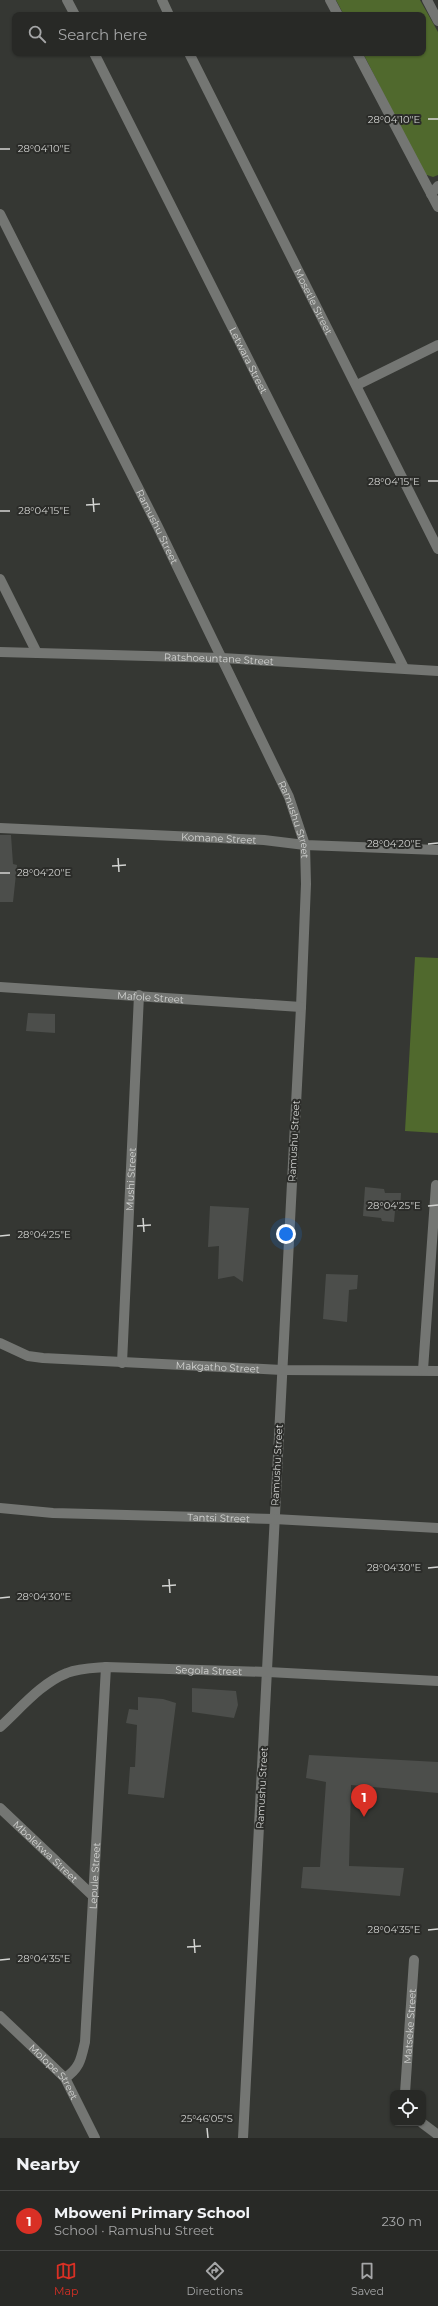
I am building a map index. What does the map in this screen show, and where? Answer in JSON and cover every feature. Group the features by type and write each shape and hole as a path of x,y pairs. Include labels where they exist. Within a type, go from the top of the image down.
{"street":[{"path":"67,0 73,12"},
{"path":"162,0 168,12"},
{"path":"330,0 336,12"},
{"path":"427,0 438,21"},
{"name":"Letwara Street","path":"96,56 404,668"},
{"name":"Mosetle Street","path":"191,56 438,549"},
{"path":"359,56 438,207"},
{"path":"431,194 438,186"},
{"name":"Ramushu Street","path":"0,214 158,527 280,776 305,845 306,884 301,1007 243,2138"},
{"path":"357,385 438,345"},
{"path":"0,580 37,653"},
{"name":"Ratshoeuntane Street","path":"0,652 222,658 438,671"},
{"name":"Komane Street","path":"0,828 264,840 305,845 438,850"},
{"name":"Mafole Street","path":"0,987 139,995 301,1007"},
{"name":"Mushi Street","path":"122,1363 139,995"},
{"path":"423,1370 436,1185"},
{"name":"Makgatho Street","path":"0,1343 35,1357 122,1363 282,1370 438,1371"},
{"name":"Tantsi Street","path":"0,1508 53,1512 274,1519 438,1528"},
{"name":"Segola Street","path":"0,1727 51,1681 67,1673 106,1667 268,1672 438,1681"},
{"name":"Lepule Street","path":"65,2078 76,2070 82,2058 85,2042 92,1895 106,1667"},
{"name":"Mbolekwa Street","path":"0,1808 92,1895"},
{"name":"Matseke Street","path":"405,2090 414,1960"},
{"name":"Molope Street","path":"0,2016 65,2078 95,2138"},
{"path":"426,2126 438,2135"}],"green space":[{"path":"336,0 420,0 438,32 438,175 433,177 424,174 365,56 426,56 426,12 342,12"},
{"path":"415,957 438,958 438,1133 405,1131"}],"building":[{"path":"0,835 11,835 13,864 17,865 13,902 0,902"},
{"path":"28,1013 55,1014 55,1033 26,1031"},
{"path":"365,1187 384,1189 385,1193 401,1193 400,1210 395,1211 394,1222 382,1221 381,1218 363,1216"},
{"path":"210,1206 249,1208 243,1282 234,1276 218,1279 219,1246 208,1247"},
{"path":"326,1274 358,1275 357,1289 349,1290 347,1322 323,1319"},
{"path":"192,1688 236,1691 238,1705 234,1718 192,1712"},
{"path":"138,1697 163,1699 176,1703 164,1798 128,1794 130,1767 135,1767 137,1725 126,1723 129,1709 138,1710"},
{"path":"309,1755 438,1762 438,1793 351,1785 349,1866 404,1868 400,1896 301,1888 303,1867 320,1867 326,1782 306,1778"}],"place":[{"name":"Mboweni Primary School","path":"364,1817"}]}
